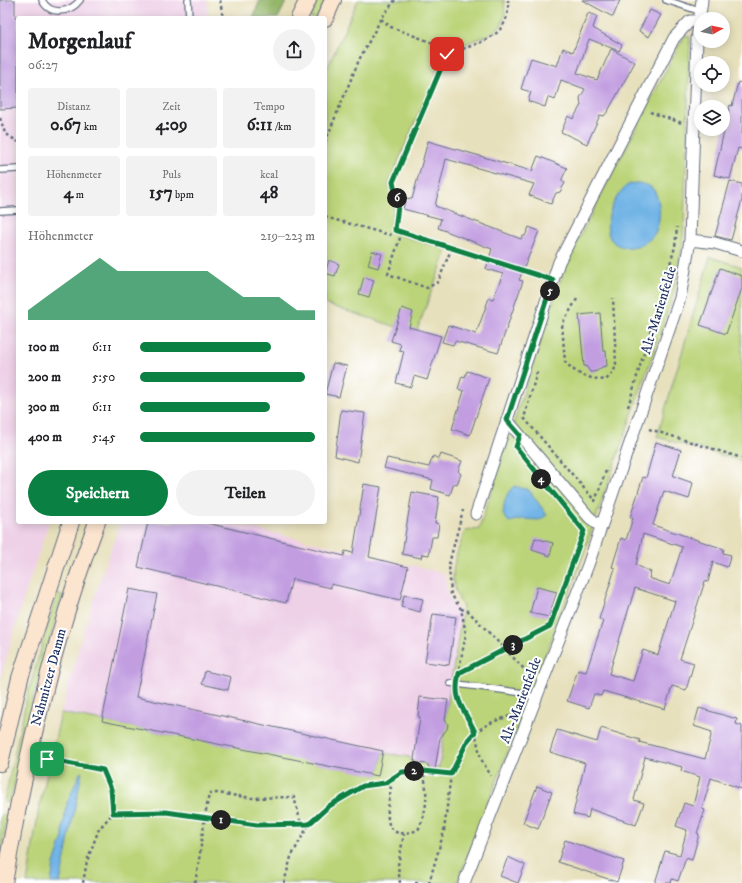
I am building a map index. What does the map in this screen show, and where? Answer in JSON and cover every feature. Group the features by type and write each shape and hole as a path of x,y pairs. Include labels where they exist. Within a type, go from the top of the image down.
{"main road":[{"path":"300,16 308,0"},
{"path":"326,16 333,0"},
{"name":"Nahmitzer Damm","path":"0,764 20,678 70,524"},
{"name":"Nahmitzer Damm","path":"4,883 26,759 43,689 69,602 96,524"}],"street":[{"name":"Alt-Marienfelde","path":"464,883 537,699 601,527 680,298 690,240 700,11"},
{"path":"476,514 559,262 674,38 700,11"},
{"path":"690,240 715,243 742,251"},
{"path":"507,420 589,517 601,527"}],"lane":[{"path":"42,0 49,8 63,12 70,10 80,0"},
{"path":"188,0 189,16"},
{"path":"666,0 700,11"},
{"path":"0,170 16,168"},
{"path":"0,211 16,210"},
{"path":"453,684 524,693 537,699"}],"path":[{"path":"220,0 223,16"},
{"path":"327,137 359,60 381,19 395,0"},
{"path":"327,219 390,235 395,230 398,206 393,182 447,54 487,40 503,27 509,14 508,0"},
{"path":"381,19 391,27 441,46 447,54"},
{"path":"650,112 682,123"},
{"path":"682,115 682,130"},
{"path":"0,118 5,133 16,141"},
{"path":"626,415 675,247 677,224"},
{"path":"395,230 553,280"},
{"path":"402,232 388,274 427,288 438,282 452,247"},
{"path":"577,299 562,324 565,362 576,373 589,378 606,380 614,371 616,364 613,298"},
{"path":"520,435 540,365"},
{"path":"524,419 595,501 608,465"},
{"path":"648,429 742,458"},
{"path":"465,505 456,533 449,564 451,594 461,609 466,634 459,673 453,684 457,698 475,732 481,760 491,776"},
{"path":"566,585 584,531 579,525"},
{"path":"461,609 468,611 530,676 533,668"},
{"path":"547,633 553,619"},
{"path":"459,673 550,626"},
{"path":"429,883 444,831 451,774 468,740 475,732 490,722 516,714"},
{"path":"47,759 103,770 111,789 113,813 99,829 87,861 83,883"},
{"path":"284,883 291,857 309,824 329,806 363,786 385,783 402,772 423,771 451,774"},
{"path":"385,783 390,788 387,822 391,829 404,834 418,830 424,820 426,784 423,771"},
{"path":"195,883 204,818 209,794 266,799 294,797 301,824"},
{"path":"113,813 166,812 257,825 309,824"},
{"path":"400,883 398,865 404,834"}],"shaded area":[{"path":"0,0 207,0 208,16 16,16 16,524 48,524 24,597 0,680"},
{"path":"120,524 235,524 444,573 448,595 458,611 460,618 445,720 448,724 444,733 439,768 417,763 410,759 410,757 383,753 378,776 61,713 81,639"}],"green space":[{"path":"260,0 287,0 279,16 254,16"},
{"path":"318,0 325,0 318,16 311,16"},
{"path":"358,0 504,0 505,15 501,26 486,36 446,51 389,183 394,205 390,232 447,250 416,333 327,305 327,69"},
{"path":"684,36 689,36 690,40 684,225 682,247 673,296 573,584 457,883 27,883 39,808 61,713 378,775 383,753 410,757 410,759 417,763 426,762 428,767 439,768 444,733 448,724 445,720 463,607 453,578 455,560 465,531 479,529 566,263"},
{"path":"710,257 742,267 742,461 657,437"},
{"path":"57,594 62,596 33,698 10,802 4,802 27,697"},
{"path":"1,814 7,815 0,862 0,820"}],"water":[{"path":"639,183 651,187 655,191 660,211 658,225 653,236 649,240 637,246 619,246 610,238 608,232 611,208 619,193 630,184"},
{"path":"514,486 529,490 547,515 539,520 522,519 509,522 503,515 504,507 507,496"},
{"path":"82,772 60,883 51,883 54,864 63,837 67,803 80,773"}],"building":[{"path":"0,0 15,0 16,108 0,109"},
{"path":"582,0 620,0 613,17"},
{"path":"650,10 661,15 649,37 639,31"},
{"path":"588,13 597,16 593,28 622,45 619,51 589,39 577,73 597,80 611,49 635,62 608,111 604,116 600,115 587,144 561,132 568,116 573,119 581,105 580,98 585,89 561,80 555,100 548,97 545,107 528,101 531,92 521,89 531,58 557,66 563,48 573,52"},
{"path":"738,82 742,83 742,149 738,148 730,179 714,175 723,136 730,136 730,105 732,106"},
{"path":"428,141 532,171 538,156 567,168 562,179 565,183 560,192 556,193 551,204 529,195 534,184 446,159 435,206 521,239 525,236 529,227 539,231 519,280 523,281 498,353 455,341 453,345 442,342 448,325 476,334 489,298 493,299 503,274 486,269 492,249 438,228 441,219 403,209 406,198 412,199"},
{"path":"730,181 742,184 742,200 731,240 715,236"},
{"path":"372,251 382,254 378,268 368,265"},
{"path":"329,260 339,264 335,276 327,274"},
{"path":"720,268 742,276 742,288 726,334 700,325"},
{"path":"364,277 374,280 369,297 359,294"},
{"path":"402,308 413,312 409,327 441,336 427,380 414,376 411,387 396,383 404,351 399,350 401,344 391,341"},
{"path":"600,313 603,351 606,351 607,366 602,367 597,371 590,372 586,366 584,366 579,315"},
{"path":"333,363 347,366 339,397 327,394 327,386"},
{"path":"467,371 489,378 470,435 452,429 464,391 458,389 462,376 465,377"},
{"path":"341,410 365,413 358,462 335,456"},
{"path":"656,442 681,450 673,476 693,483 689,499 664,491 653,525 724,549 723,553 731,555 727,567 713,562 708,582 705,581 680,659 694,663 686,690 672,686 665,709 603,691 601,696 594,694 589,708 567,701 578,670 586,672 603,621 599,619 615,568 612,567 621,538 626,540 633,518 630,518 643,477 646,478","holes":["643,534 682,547 670,585 649,578 651,572 636,565","635,588 675,601 658,655 643,650 633,681 609,674"]},
{"path":"441,454 462,461 458,471 461,474 457,484 454,483 450,495 431,489 433,480 384,468 387,458 429,467 433,456 439,459"},
{"path":"364,484 381,487 369,557 408,567 400,600 331,584 331,588 292,579 286,603 138,567 148,524 211,524 344,556 345,551 353,553"},
{"path":"412,492 439,497 435,523 439,524 437,537 432,537 429,555 422,554 421,558 402,554"},
{"path":"535,538 553,543 550,556 532,550"},
{"path":"537,587 557,592 549,617 530,613"},
{"path":"129,589 157,594 136,697 383,751 378,776 102,721"},
{"path":"404,595 423,599 420,612 401,607"},
{"path":"433,614 456,617 449,665 425,662"},
{"path":"205,671 231,677 228,690 202,684"},
{"path":"420,697 448,700 445,720 448,724 447,729 440,738 434,776 427,764 417,763 414,760 420,717 418,716"},
{"path":"699,708 737,719 736,724 742,726 742,789 711,778 702,809 705,810 697,833 699,834 692,860 686,858 678,881 672,879 671,883 655,883 665,851 680,855 687,830 676,826 684,803 693,806 700,777 681,771 682,767 645,757 634,800 644,803 636,825 590,809 588,818 573,814 585,763 550,752 557,730 597,742 601,728 640,740 639,742 705,759 712,732 694,726"},
{"path":"537,786 552,792 538,829 523,823"},
{"path":"565,840 624,861 617,882 558,862"},
{"path":"508,857 525,865 518,883 500,876"}],"route":[{"path":"47,759 103,770 111,789 113,813 166,812 257,825 309,824 329,806 363,786 385,783 402,772 423,771 451,774 468,740 475,732 457,698 456,684 459,673 550,626 562,598 584,531 516,447 520,435 507,420 553,280 395,230 398,206 393,182 447,54"}]}
